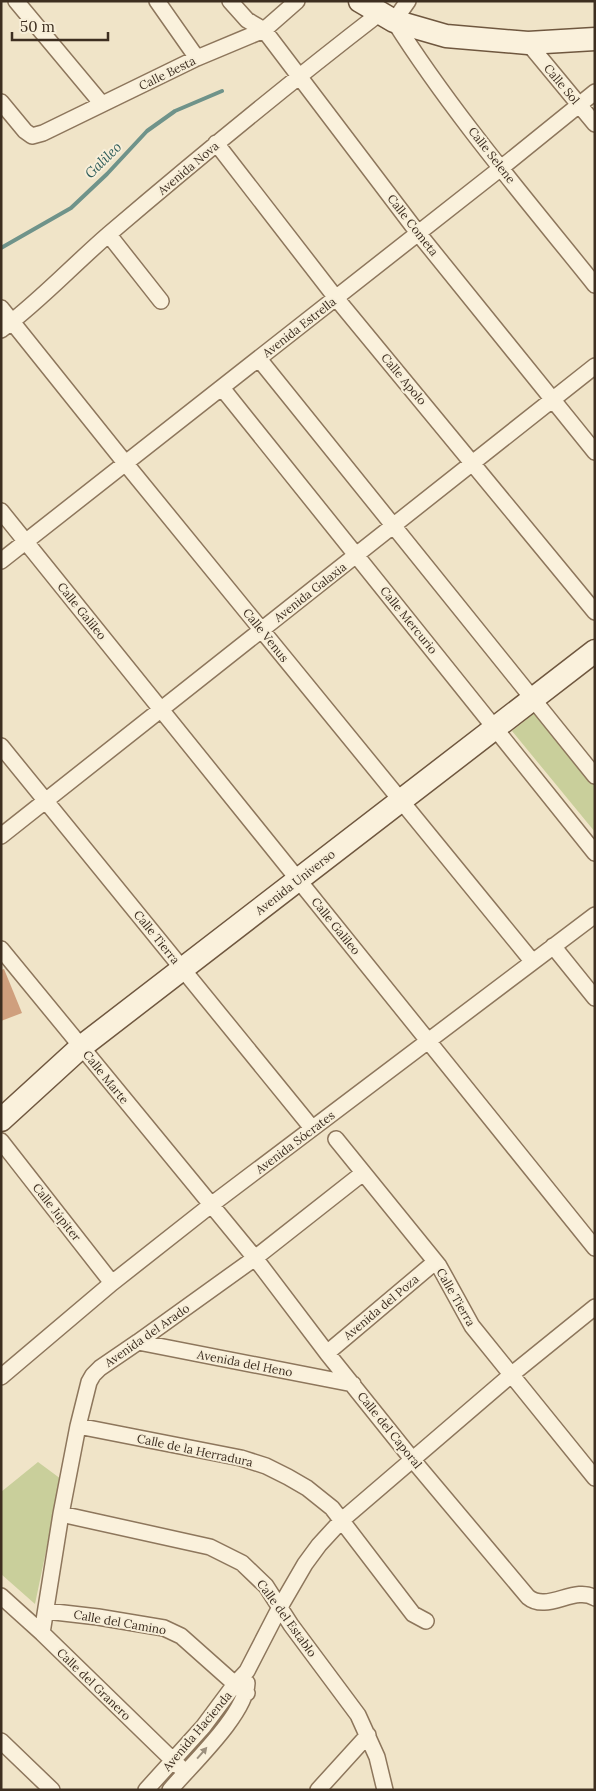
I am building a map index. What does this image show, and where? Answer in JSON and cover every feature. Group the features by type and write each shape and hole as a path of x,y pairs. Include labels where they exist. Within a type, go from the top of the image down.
{"street":[{"path":"16,1 102,104"},
{"path":"157,1 196,58"},
{"name":"Calle Cometa","path":"230,1 247,20 264,30 418,233 595,452"},
{"name":"Calle Besta","path":"1,102 24,131 32,136 43,133 196,58 264,30 297,1"},
{"path":"360,1 387,17 446,36 528,43 595,39"},
{"name":"Avenida Nova","path":"7,325 109,235 300,75 408,1"},
{"name":"Calle Selene","path":"387,17 501,168 595,285"},
{"name":"Calle Sol","path":"528,43 595,124"},
{"name":"Avenida Estrella","path":"1,561 595,92"},
{"name":"Calle Apolo","path":"216,144 336,298 595,612"},
{"path":"109,235 161,301"},
{"name":"Calle Venus","path":"1,308 7,325 126,464 532,961"},
{"path":"259,359 595,776"},
{"name":"Avenida Galaxia","path":"1,836 595,366"},
{"name":"Calle Mercurio","path":"222,388 595,854"},
{"name":"Calle Galileo","path":"1,512 595,1248"},
{"name":"Avenida Universo","path":"1,1120 81,1047 595,651"},
{"name":"Calle Tierra","path":"1,746 312,1128"},
{"name":"Avenida Sócrates","path":"2,1375 112,1283 212,1205 595,914"},
{"path":"553,946 595,998"},
{"name":"Calle Marte","path":"1,949 212,1205"},
{"name":"Calle Tierra","path":"336,1139 436,1262 472,1326 595,1478"},
{"name":"Calle Júpiter","path":"1,1141 112,1283"},
{"name":"Avenida del Arado","path":"42,1633 61,1514 78,1426 89,1382 93,1375 100,1368 255,1258 363,1173"},
{"name":"Calle del Caporal","path":"212,1205 412,1459 533,1601 542,1602 586,1594 595,1598"},
{"name":"Avenida del Poza","path":"327,1353 436,1262"},
{"name":"Avenida Hacienda","path":"146,1790 240,1688 280,1607 314,1551 342,1520 511,1375 595,1307"},
{"name":"Avenida del Heno","path":"138,1342 353,1384"},
{"name":"Calle de la Herradura","path":"78,1426 241,1458 266,1466 307,1488 332,1508 413,1614 426,1621"},
{"name":"Calle del Establo","path":"61,1514 210,1546 242,1563 266,1586 291,1625 358,1715 377,1757 385,1790"},
{"name":"Calle del Granero","path":"1,1596 42,1633 185,1772"},
{"name":"Calle del Camino","path":"46,1611 164,1628 181,1636 240,1688"},
{"name":"Avenida Hacienda","path":"170,1790 223,1730 241,1704 240,1688"},
{"path":"318,1790 368,1735"},
{"path":"1,1741 52,1790"}],"green space":[{"path":"537,711 595,782 595,832 512,731"},
{"path":"38,1462 61,1479 35,1604 1,1574 1,1492"}],"building":[{"path":"4,969 22,1013 1,1021 1,970"}],"waterway":[{"name":"Galileo","path":"1,248 71,208 107,174 147,131 175,111 222,91"}]}
